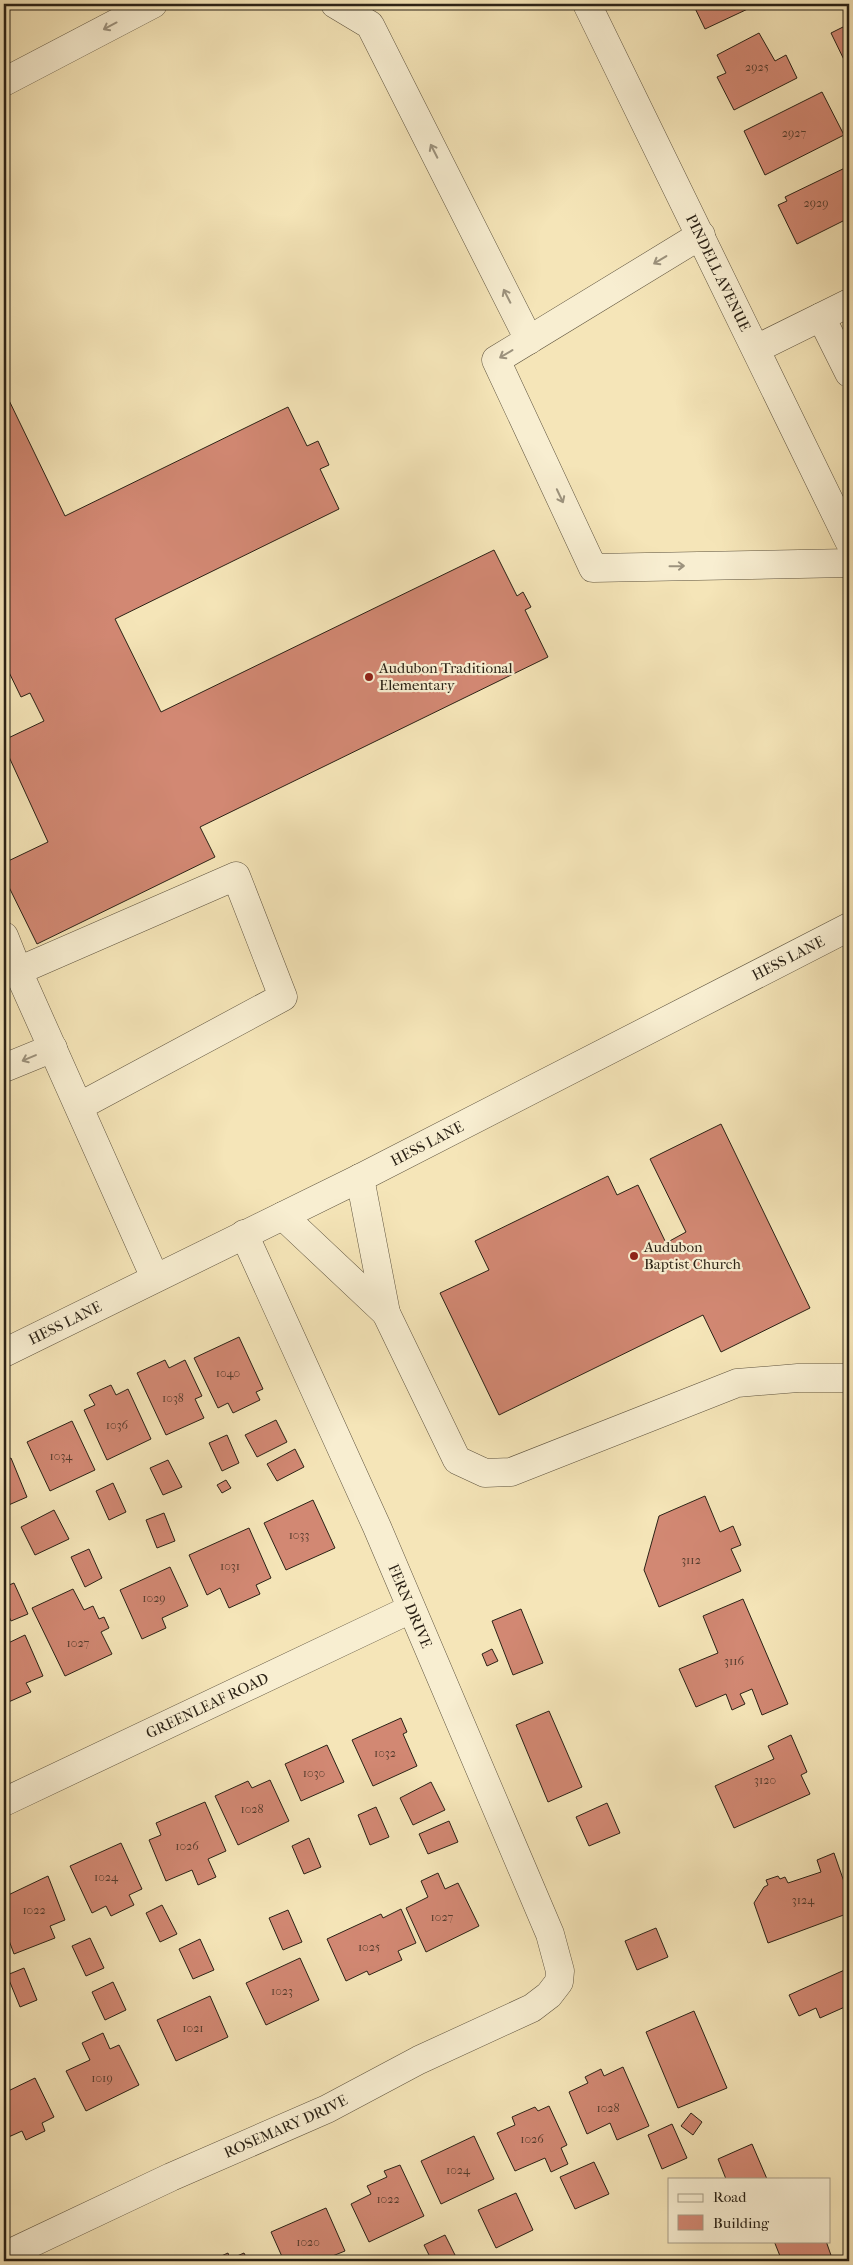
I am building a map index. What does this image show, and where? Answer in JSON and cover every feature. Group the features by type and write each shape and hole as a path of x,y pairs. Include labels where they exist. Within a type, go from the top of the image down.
{"street":[{"path":"4,82 153,4"},
{"path":"335,4 370,25 529,340"},
{"name":"PINDELL AVENUE","path":"587,4 849,541"},
{"path":"701,235 496,360 593,568 849,563"},
{"path":"756,349 849,303"},
{"path":"821,317 849,373"},
{"path":"18,971 236,876 283,997 80,1106"},
{"name":"HESS LANE","path":"4,1353 360,1178 849,927"},
{"path":"4,936 155,1278"},
{"path":"4,1068 53,1048"},
{"path":"360,1178 386,1313 457,1460 486,1473 511,1472 737,1383 798,1378 849,1378"},
{"path":"283,1216 386,1313"},
{"name":"FERN DRIVE","path":"244,1234 377,1526 550,1934 560,1972 559,1982"},
{"name":"GREENLEAF ROAD","path":"4,1802 411,1609"},
{"name":"ROSEMARY DRIVE","path":"4,2256 171,2177 328,2109 419,2060 532,2008 549,1995 559,1982"}],"building":[{"path":"693,4 750,4 752,7 705,29"},
{"path":"849,24 849,70 831,33"},
{"path":"759,33 775,61 786,55 797,78 734,110 717,77 726,73 717,55"},
{"path":"822,92 844,135 765,175 744,131"},
{"path":"849,166 849,218 797,244 778,205 787,201 785,197"},
{"name":"Audubon Traditional Elementary","path":"4,390 65,516 288,407 307,446 318,441 329,465 320,469 339,509 115,619 161,712 494,550 517,596 523,592 531,607 525,610 548,657 200,827 215,857 37,944 4,877 4,863 48,842 4,746 4,740 44,721 30,693 21,697 4,662"},
{"name":"Audubon Baptist Church","path":"721,1124 810,1308 721,1352 703,1315 499,1415 440,1293 489,1270 475,1241 608,1176 617,1195 638,1185 666,1243 686,1232 650,1159"},
{"path":"239,1337 263,1389 256,1392 260,1400 233,1413 228,1403 218,1408 194,1358"},
{"path":"165,1360 169,1368 185,1360 202,1396 195,1399 204,1418 166,1435 137,1373"},
{"path":"111,1385 116,1395 128,1389 151,1439 107,1460 84,1410 95,1405 89,1395"},
{"path":"276,1420 287,1442 257,1457 245,1435"},
{"path":"72,1421 95,1470 50,1491 27,1442"},
{"path":"227,1435 239,1463 222,1471 209,1443"},
{"path":"295,1449 304,1467 277,1481 267,1464"},
{"path":"11,1458 27,1497 4,1507 4,1461"},
{"path":"168,1460 182,1487 163,1495 150,1468"},
{"path":"226,1480 231,1488 222,1493 217,1485"},
{"path":"113,1483 126,1512 109,1520 96,1491"},
{"path":"705,1496 720,1532 733,1526 741,1545 731,1549 741,1571 659,1607 644,1570 659,1516"},
{"path":"313,1500 335,1548 286,1570 264,1523"},
{"path":"54,1510 69,1539 35,1555 21,1527"},
{"path":"164,1513 175,1541 157,1548 146,1520"},
{"path":"249,1528 271,1578 256,1585 260,1594 229,1608 220,1588 207,1595 189,1555"},
{"path":"89,1549 102,1578 85,1587 71,1557"},
{"path":"170,1567 188,1606 162,1618 166,1628 142,1639 120,1590"},
{"path":"14,1583 28,1614 11,1621 4,1605 4,1587"},
{"path":"73,1589 84,1610 93,1606 99,1619 104,1617 109,1628 101,1632 112,1654 65,1676 32,1608"},
{"path":"743,1599 788,1704 762,1715 752,1689 740,1694 745,1704 732,1710 726,1694 696,1707 679,1669 718,1653 703,1616"},
{"path":"521,1609 543,1663 513,1675 492,1621"},
{"path":"25,1635 43,1676 26,1683 31,1692 4,1704 4,1645"},
{"path":"492,1649 498,1661 487,1666 482,1654"},
{"path":"549,1711 582,1787 548,1802 516,1725"},
{"path":"401,1718 407,1732 403,1734 417,1766 373,1786 352,1740"},
{"path":"791,1735 807,1772 801,1775 810,1794 734,1828 715,1786 774,1759 768,1746"},
{"path":"327,1745 344,1782 301,1801 285,1764"},
{"path":"270,1780 289,1821 238,1845 215,1796 248,1781 252,1788"},
{"path":"431,1782 445,1810 413,1825 400,1798"},
{"path":"205,1802 226,1851 208,1859 216,1877 198,1885 192,1870 166,1881 149,1840 161,1835 156,1823"},
{"path":"607,1803 620,1833 589,1846 576,1817"},
{"path":"376,1807 389,1837 370,1845 358,1815"},
{"path":"449,1821 458,1842 428,1854 419,1834"},
{"path":"309,1838 321,1867 304,1874 292,1846"},
{"path":"121,1843 142,1889 129,1895 134,1905 111,1916 106,1906 92,1913 70,1866"},
{"path":"834,1853 849,1896 849,1913 768,1943 754,1903 764,1887 768,1885 766,1880 778,1876 780,1879 785,1877 788,1883 821,1872 817,1860"},
{"path":"438,1873 445,1889 458,1883 479,1926 426,1952 406,1908 428,1897 421,1881"},
{"path":"48,1876 65,1920 50,1926 55,1938 14,1954 4,1927 4,1917 8,1915 4,1904 4,1897"},
{"path":"162,1905 177,1934 160,1942 146,1913"},
{"path":"401,1909 416,1943 398,1951 402,1960 369,1975 367,1971 346,1981 327,1939 381,1914 383,1918"},
{"path":"288,1910 302,1942 283,1950 269,1918"},
{"path":"656,1928 668,1957 637,1970 625,1941"},
{"path":"90,1938 104,1968 86,1976 72,1946"},
{"path":"200,1939 214,1970 193,1979 179,1949"},
{"path":"300,1958 319,2000 266,2025 246,1983"},
{"path":"24,1968 37,2000 20,2007 7,1975"},
{"path":"849,1968 849,2011 847,2006 820,2018 816,2008 799,2016 789,1995"},
{"path":"113,1982 126,2010 105,2020 92,1992"},
{"path":"210,1996 228,2037 176,2061 157,2020"},
{"path":"694,2011 727,2088 678,2108 646,2032"},
{"path":"103,2033 110,2049 119,2045 139,2085 86,2111 66,2071 90,2060 82,2043"},
{"path":"623,2067 649,2126 617,2140 610,2123 587,2134 569,2092 588,2083 585,2077 601,2069 604,2076"},
{"path":"35,2078 54,2117 42,2123 45,2131 26,2140 22,2131 4,2139 4,2093"},
{"path":"549,2106 567,2145 561,2148 568,2164 551,2172 545,2158 515,2171 497,2133 515,2125 512,2117 535,2107 538,2111"},
{"path":"691,2113 702,2122 693,2135 681,2126"},
{"path":"672,2124 687,2158 662,2169 648,2135"},
{"path":"474,2136 494,2179 441,2204 421,2161"},
{"path":"752,2144 767,2178 726,2178 718,2159"},
{"path":"594,2162 609,2194 575,2209 560,2177"},
{"path":"400,2165 424,2216 369,2242 351,2204 371,2194 367,2186 387,2177 384,2171"},
{"path":"516,2193 533,2230 496,2248 478,2210"},
{"path":"326,2208 345,2251 320,2261 284,2261 271,2232"},
{"path":"445,2235 458,2261 432,2261 424,2245"},
{"path":"774,2242 826,2242 833,2261 782,2261"},
{"path":"228,2253 230,2259 244,2253 248,2261 210,2261"}],"place":[{"name":"Audubon Traditional Elementary","path":"369,677"},
{"name":"Audubon Baptist Church","path":"634,1256"}]}
